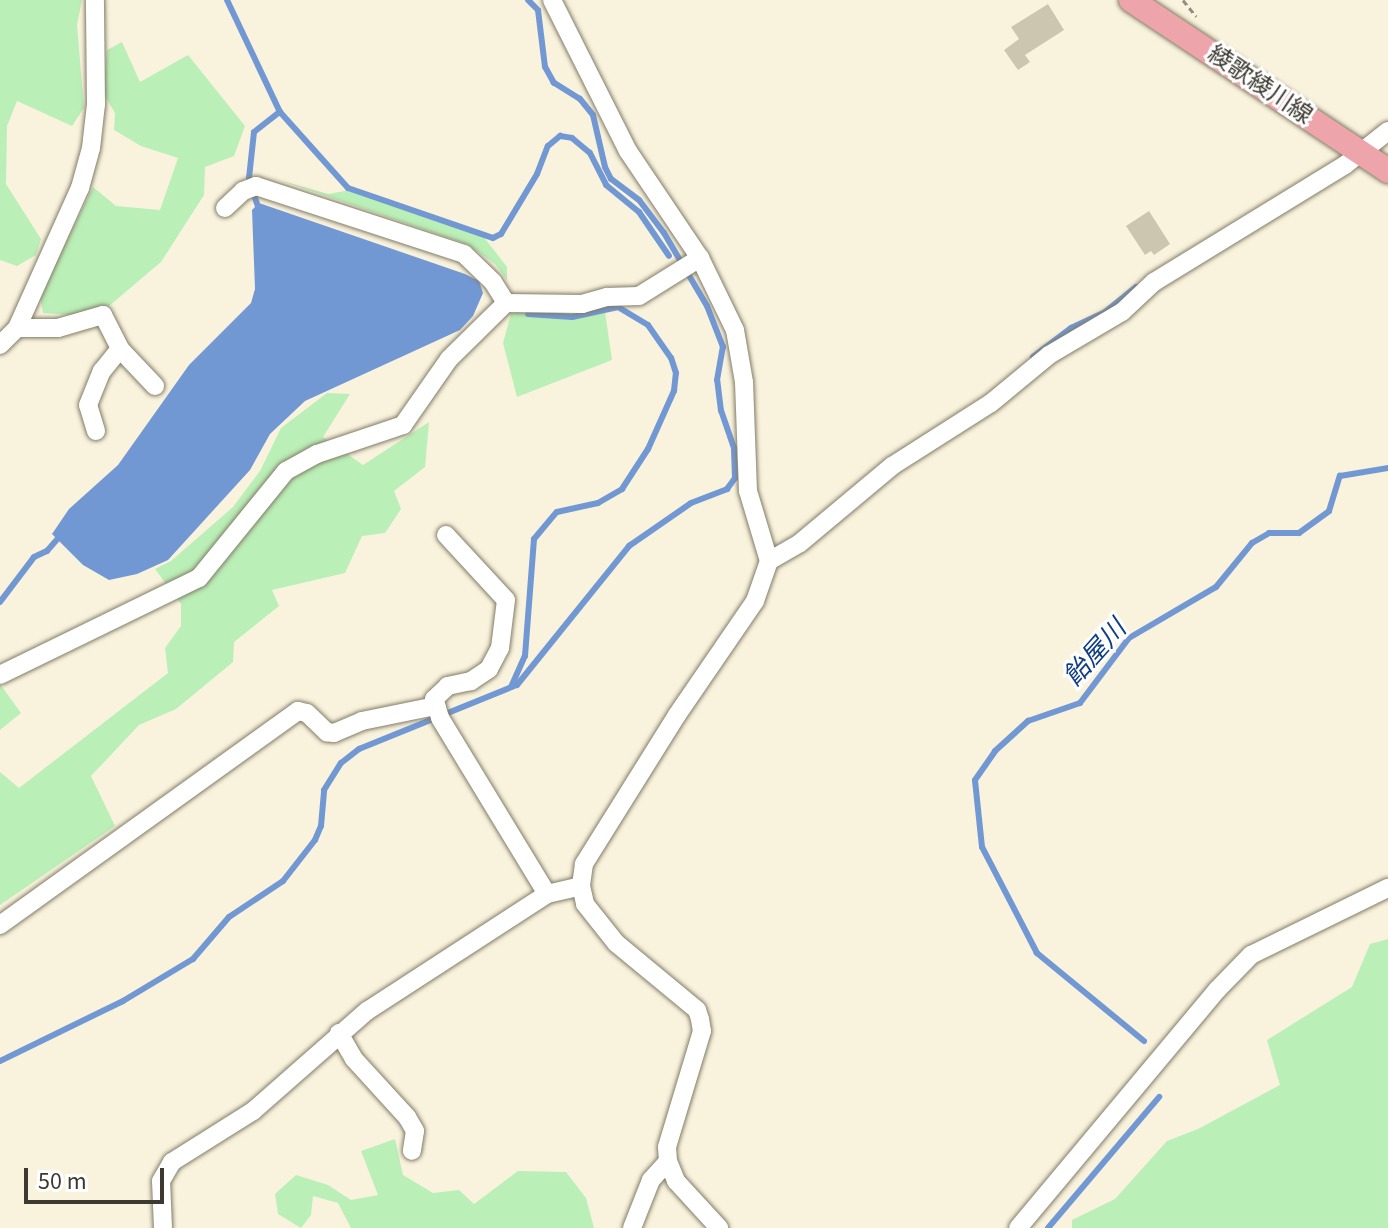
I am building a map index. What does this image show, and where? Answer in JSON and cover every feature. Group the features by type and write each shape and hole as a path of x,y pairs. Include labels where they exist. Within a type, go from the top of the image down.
{"main road":[{"name":"綾歌綾川線","path":"1131,0 1388,171"}],"street":[{"path":"0,345 17,328 80,188 91,148 96,104 95,0"},
{"path":"552,0 628,151 691,264 735,330 744,382 748,491 769,561 755,601 677,715 584,864 581,886 585,904 616,943 697,1010 702,1031 667,1147 668,1161 676,1181 719,1228"},
{"path":"769,561 800,543 892,466 991,403 1049,355 1122,312 1154,282 1232,238 1361,153 1388,131"},
{"path":"225,208 243,191 256,186 464,254 493,282 506,303"},
{"path":"0,675 199,578 286,471 317,454 403,425 449,359 506,303 582,304 607,297 639,296 691,264"},
{"path":"17,328 58,328 103,315 120,349 155,386"},
{"path":"96,431 88,405 102,371 120,349"},
{"path":"446,535 506,600 500,648 489,669 471,681 448,686 434,699 547,894"},
{"path":"0,925 298,711 307,713 327,732 334,733 362,721 439,712"},
{"path":"163,1228 161,1181 172,1162 253,1111 339,1033 547,894 581,886"},
{"path":"1018,1228 1217,990 1251,955 1388,888"},
{"path":"339,1033 354,1059 407,1117 415,1131 412,1151"},
{"path":"632,1228 651,1180 668,1161"}],"green space":[{"path":"0,0 82,0 77,25 84,108 72,126 17,101 7,126 6,184 41,239 36,255 17,266 0,260"},
{"path":"122,42 140,82 188,55 245,126 234,156 205,167 204,195 161,262 109,306 73,315 43,313 40,296 93,187 116,206 160,210 178,158 141,146 114,130 115,113 103,93 107,50"},
{"path":"276,179 328,194 350,190 483,236 507,267 507,280 495,264 467,244"},
{"path":"604,305 612,360 517,397 503,343 511,314 525,310 574,314"},
{"path":"327,393 350,394 323,437 363,465 429,422 425,467 394,491 401,509 385,533 362,536 345,573 272,590 279,606 234,642 233,662 176,709 139,725 91,776 115,826 0,905 0,772 19,788 168,673 165,648 181,626 181,604 155,569 171,561 233,507 260,471 281,428"},
{"path":"0,684 21,713 0,730"},
{"path":"1388,939 1388,1228 1072,1228 1072,1220 1115,1199 1167,1141 1198,1129 1280,1085 1267,1040 1352,987 1370,944"},
{"path":"395,1139 403,1175 433,1193 459,1190 474,1204 518,1171 566,1172 586,1198 594,1228 351,1228 338,1203 313,1196 311,1215 301,1228 278,1214 275,1194 296,1175 328,1185 351,1200 378,1195 361,1151"}],"water":[{"path":"259,203 465,274 479,281 483,293 473,316 460,330 305,401 270,434 250,470 168,560 137,574 109,580 83,565 52,534 69,509 118,465 189,365 251,303 255,289 252,210"}],"building":[{"path":"1048,4 1064,30 1025,55 1030,62 1018,70 1004,50 1019,39 1011,27"},
{"path":"1149,211 1170,244 1154,255 1151,251 1145,255 1126,226"}],"waterway":[{"path":"227,0 280,112 348,188 493,238 501,234 537,174 548,146 560,136 572,138 590,153 606,185 639,212 669,256"},
{"path":"0,1061 123,1001 193,959 229,917 283,881 315,840 321,826 324,790 341,763 359,749 517,685 629,546 691,503 727,489 735,478 734,448 721,411 717,380 723,347 707,306 664,233 639,200 611,179 605,167 593,115 580,99 554,83 545,67 538,10 528,0"},
{"path":"249,178 254,132 280,112"},
{"path":"254,195 260,212"},
{"path":"1033,357 1071,328 1105,312 1136,287"},
{"path":"511,687 525,656 534,539 557,512 598,503 622,489 648,449 674,391 676,373 671,358 648,325 618,307 572,317 528,314"},
{"name":"飴屋川","path":"1144,1041 1037,953 982,847 975,780 995,751 1028,721 1080,703 1129,638 1216,587 1252,543 1269,533 1299,533 1329,511 1340,476 1388,468"},
{"path":"0,602 34,557 47,551 61,535"},
{"name":"飴屋川","path":"1048,1228 1159,1097"}]}
